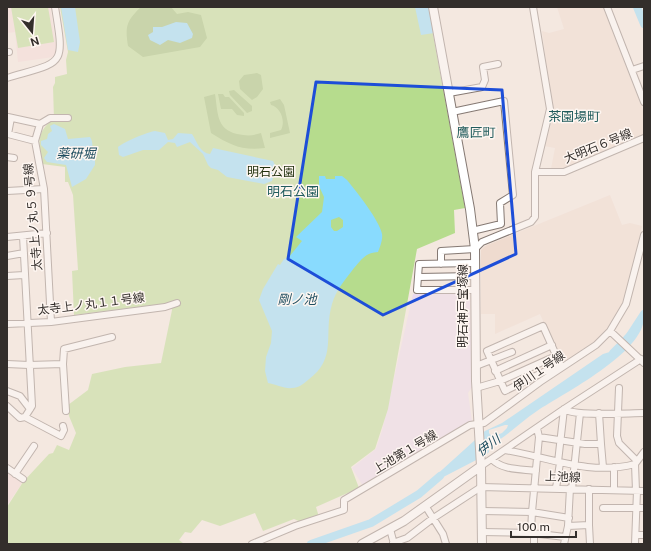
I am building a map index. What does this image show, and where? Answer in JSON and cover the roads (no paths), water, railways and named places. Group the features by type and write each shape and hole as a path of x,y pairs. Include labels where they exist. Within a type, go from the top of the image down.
{"main road":[{"name":"明石神戸宝塚線","path":"433,7 470,209 475,249 476,388 482,487 482,544"},
{"path":"362,544 426,507 481,466"}],"street":[{"path":"7,78 48,66 57,59 61,50 55,7"},
{"path":"441,264 442,251 475,249 482,242 531,222 535,217 535,172 550,109 534,7"},
{"path":"607,7 634,69 644,102"},
{"path":"449,93 482,87 485,80 483,67 498,64"},
{"path":"634,69 644,66"},
{"path":"452,112 504,101 513,195 500,203 501,224 472,231"},
{"path":"35,141 8,134 9,117 40,124 50,118 68,118"},
{"name":"太寺上ノ丸５９号線","path":"40,124 35,141 44,189 52,322"},
{"name":"大明石６号線","path":"535,172 564,172 644,138"},
{"path":"7,158 14,158"},
{"path":"7,191 44,189"},
{"path":"7,237 46,233"},
{"name":"伊川１号線","path":"478,426 596,345 610,331 626,304 644,235"},
{"path":"23,236 32,406 25,417"},
{"path":"7,256 24,253"},
{"path":"474,263 419,264 417,290 476,290"},
{"path":"7,276 24,275"},
{"path":"419,277 475,276"},
{"name":"太寺上ノ丸１１号線","path":"7,324 52,322 165,307 177,303"},
{"path":"543,326 552,345 560,364 505,390 490,361 487,351 543,326"},
{"path":"481,466 564,408 642,361 610,331"},
{"path":"66,411 63,364 64,349 112,338"},
{"path":"508,342 517,361"},
{"path":"495,371 552,345"},
{"path":"476,366 512,352"},
{"path":"532,354 540,373"},
{"path":"476,388 500,381 556,356"},
{"path":"7,364 63,364"},
{"path":"518,373 522,382"},
{"path":"619,388 617,436 619,443 636,463"},
{"path":"7,391 20,396 30,409"},
{"path":"7,406 20,418 25,417 61,436 64,430 63,426"},
{"path":"564,408 568,412 580,413 644,413"},
{"path":"556,488 564,408"},
{"path":"482,532 531,533 564,541 569,518 571,488 578,444 580,413"},
{"path":"599,413 603,467"},
{"path":"552,417 556,419 563,419"},
{"name":"上池第１号線","path":"252,544 295,526 344,510 344,500 470,425 478,426"},
{"path":"534,544 534,536 531,533 539,437 537,428"},
{"path":"539,437 578,444 601,444"},
{"path":"15,474 34,446"},
{"path":"505,450 537,456 575,466 614,467 636,463"},
{"path":"635,544 637,508 636,463 644,452"},
{"path":"492,459 496,464 506,467 536,471"},
{"path":"614,467 614,490"},
{"path":"7,468 23,479"},
{"path":"390,529 393,543 407,538 432,519 482,487"},
{"name":"上池線","path":"482,487 644,491"},
{"path":"589,489 590,544"},
{"path":"426,507 432,519 443,534 446,544"},
{"path":"603,508 644,508"},
{"path":"482,511 532,512 569,518"},
{"path":"568,526 589,525"},
{"path":"636,534 644,536"}],"water":[{"path":"61,7 75,7 80,42 78,52 68,50"},
{"path":"415,7 429,7 434,33 421,35"},
{"path":"176,22 187,23 193,34 192,38 180,43 168,40 160,45 150,40 148,35 153,32 153,27 162,27"},
{"name":"薬研堀","path":"54,124 65,129 68,139 90,137 92,142 91,156 95,159 95,165 86,179 72,187 66,165 47,162 44,158 48,152 41,145 41,141 47,139 48,134 52,131 50,126"},
{"path":"155,131 165,133 168,140 173,139 178,133 192,134 199,147 204,152 210,154 213,148 273,161 276,167 272,181 264,184 227,177 218,170 211,168 203,154 190,142 177,147 175,143 168,142 159,150 143,150 123,157 119,155 118,147 121,145 141,135"},
{"name":"剛ノ池","path":"319,176 325,176 326,179 335,179 335,176 342,176 347,180 377,222 382,234 382,241 378,252 367,255 362,259 344,281 336,294 332,304 328,345 323,363 317,372 299,387 286,388 268,383 265,371 266,357 271,343 272,331 259,300 263,289 278,264 280,265 284,259 289,257 302,241 296,237 322,212 324,197 319,186","holes":["339,217 343,220 343,227 337,231 334,231 331,227 331,220"]},
{"path":"644,317 641,331 631,344 601,371 537,411 501,439 488,446 489,452 484,456 422,488 485,431 502,423 603,354 613,351 625,335","holes":["508,425 502,433 492,437 489,433 489,430"]}],"waterway":[{"path":"637,7 644,24"},
{"name":"伊川","path":"613,353 629,337 644,314"},
{"name":"伊川","path":"311,544 371,523 419,494 440,476"}],"district":[{"name":"茶園場町","path":"574,116"},
{"name":"鷹匠町","path":"476,132"},
{"name":"明石公園","path":"293,191"}]}
